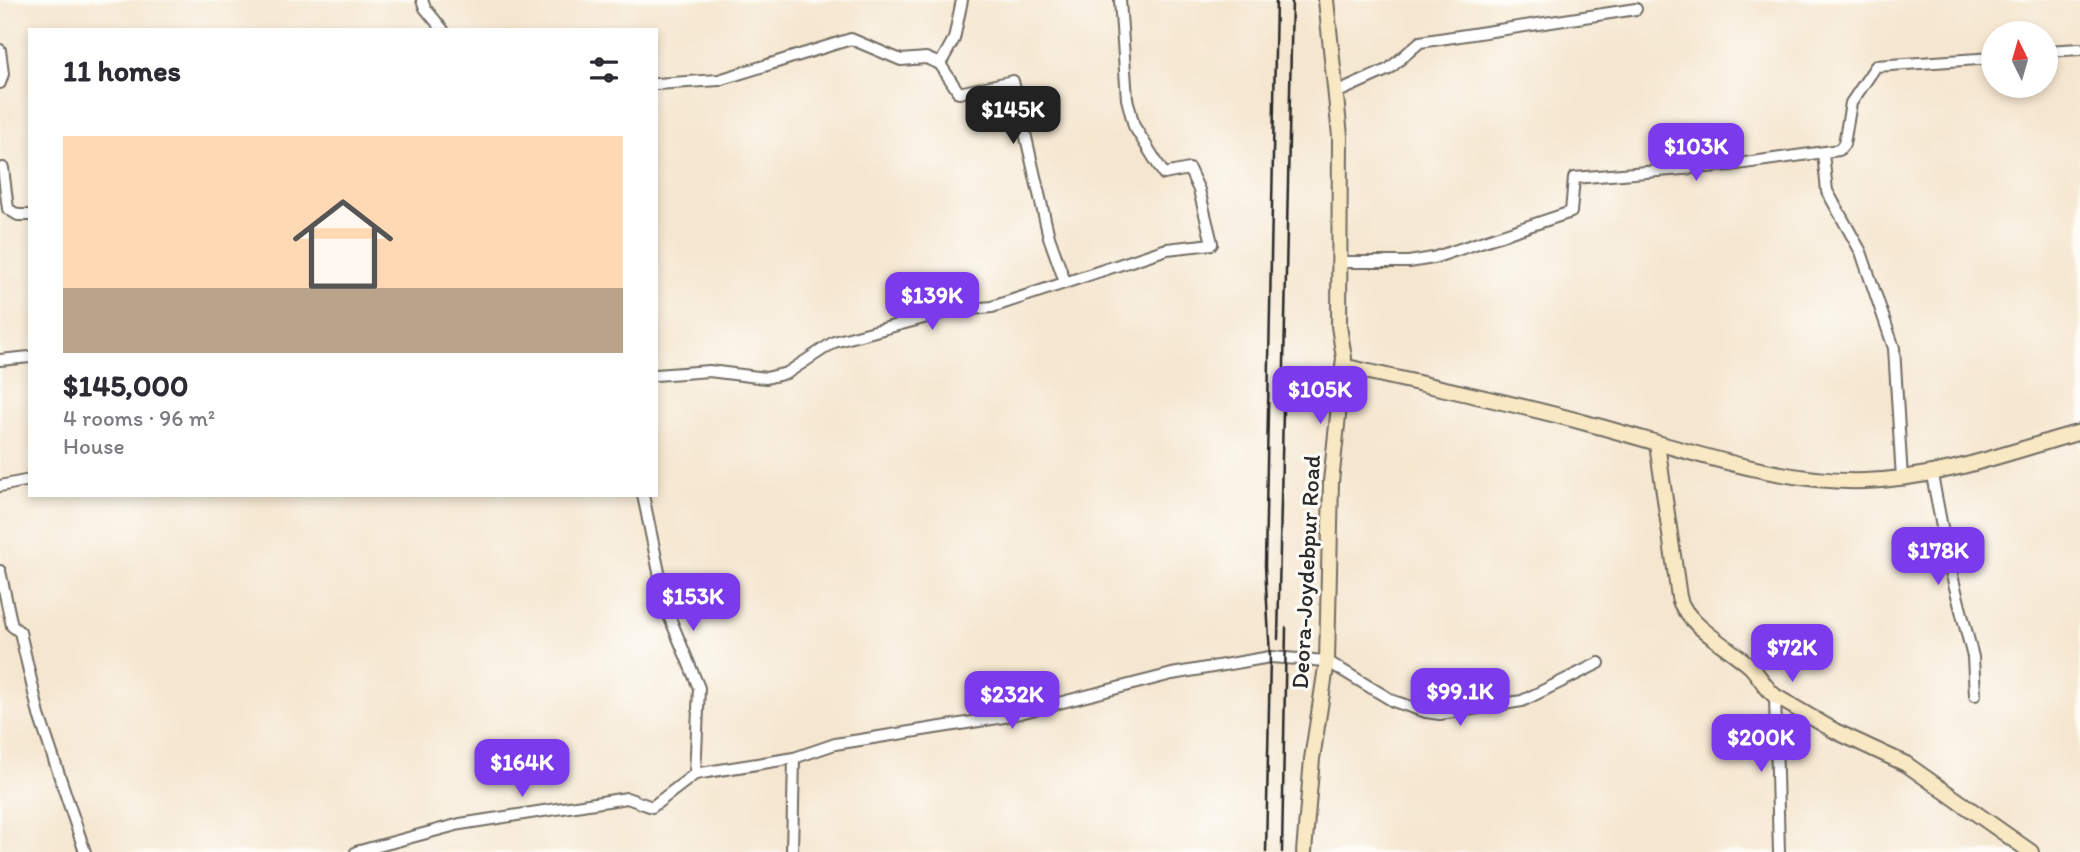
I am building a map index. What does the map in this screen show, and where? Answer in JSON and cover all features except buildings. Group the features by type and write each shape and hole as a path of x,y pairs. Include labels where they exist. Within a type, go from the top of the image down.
{"street":[{"path":"422,0 441,28"},
{"path":"940,64 954,39 962,0"},
{"path":"658,375 709,371 766,378 787,373 834,342 950,311 992,306 1167,249 1212,243 1199,190 1189,169 1164,174 1134,126 1127,99 1120,0"},
{"name":"Deora-Joydebpur Road","path":"1304,852 1311,772 1327,661 1331,482 1343,366 1339,326 1340,136 1326,0"},
{"path":"1336,93 1389,69 1416,43 1636,9"},
{"path":"658,84 719,80 851,38 901,60 926,58 940,64 958,93 1010,80 1016,85 1049,237 1065,282"},
{"path":"2058,50 2080,49"},
{"path":"0,50 4,74 0,83"},
{"path":"1339,262 1409,262 1433,258 1571,212 1574,178 1823,153 1842,148 1851,103 1876,66 1981,59"},
{"path":"1823,153 1826,191 1861,252 1894,348 1902,479"},
{"path":"3,169 4,210 28,215"},
{"path":"0,360 28,357"},
{"path":"1343,366 1584,422 1657,444 1825,479 1902,479 1931,475 2080,432"},
{"path":"1657,444 1680,603 1698,624 1750,666 1766,689 1775,696 1835,731 1906,764 2031,852"},
{"path":"1931,475 1949,564 1973,657 1975,695"},
{"path":"0,486 28,480"},
{"path":"643,497 667,611 699,688 695,774"},
{"path":"0,571 12,626 20,632 39,715 85,852"},
{"path":"356,852 460,824 627,799 652,807 695,774 794,758 835,744 1003,717 1172,674 1270,657 1327,661 1393,701 1440,714 1522,701 1599,663"},
{"path":"1775,696 1779,852"},
{"path":"792,852 794,758"}],"railway":[{"path":"1266,852 1270,657 1265,566 1276,0"},
{"path":"1278,639 1292,0"},
{"path":"1282,852 1286,628"}]}
